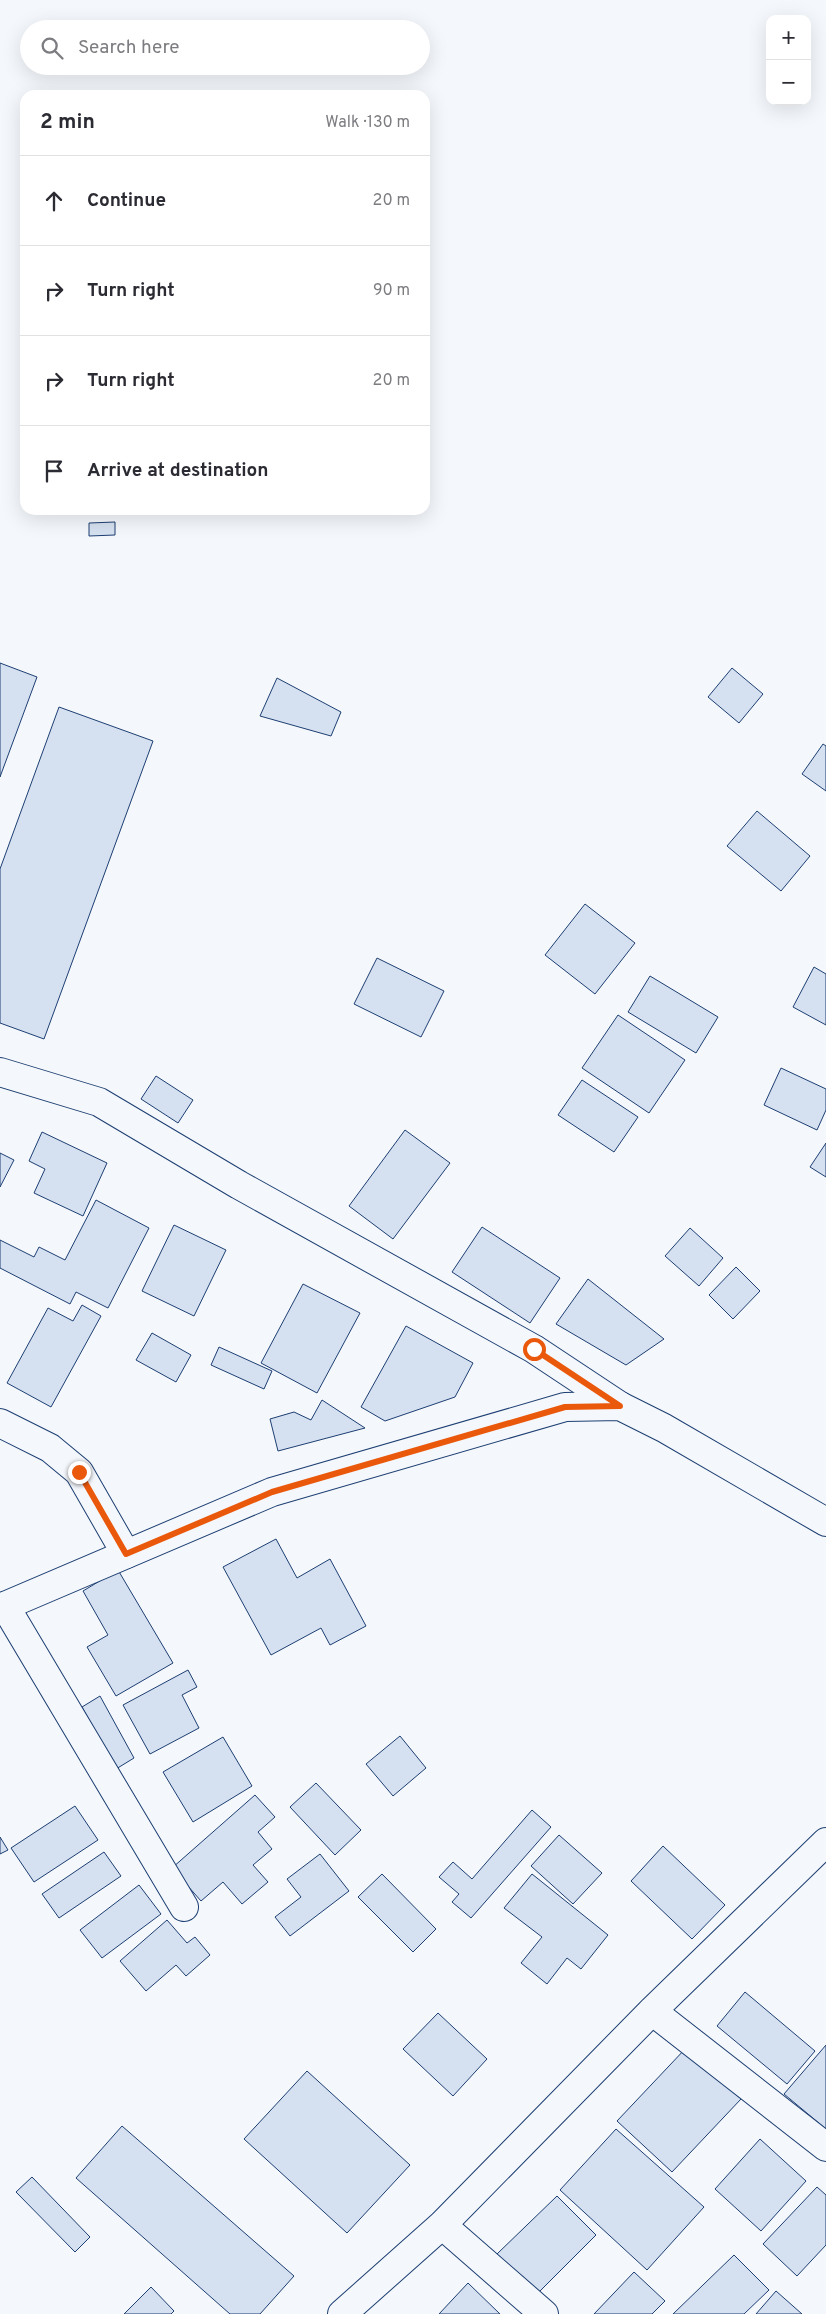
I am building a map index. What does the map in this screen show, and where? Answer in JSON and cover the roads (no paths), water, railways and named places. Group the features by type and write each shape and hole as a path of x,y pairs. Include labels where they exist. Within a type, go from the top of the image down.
{"street":[{"path":"0,1072 99,1102 239,1185 534,1349 620,1406 664,1428 826,1522"},
{"path":"184,1907 2,1607 272,1492 565,1407 620,1406"},
{"path":"0,1423 50,1448 79,1472 126,1554"},
{"path":"342,2314 442,2225 652,2011 826,1842"},
{"path":"652,2011 826,2147"},
{"path":"442,2225 544,2314"}]}
